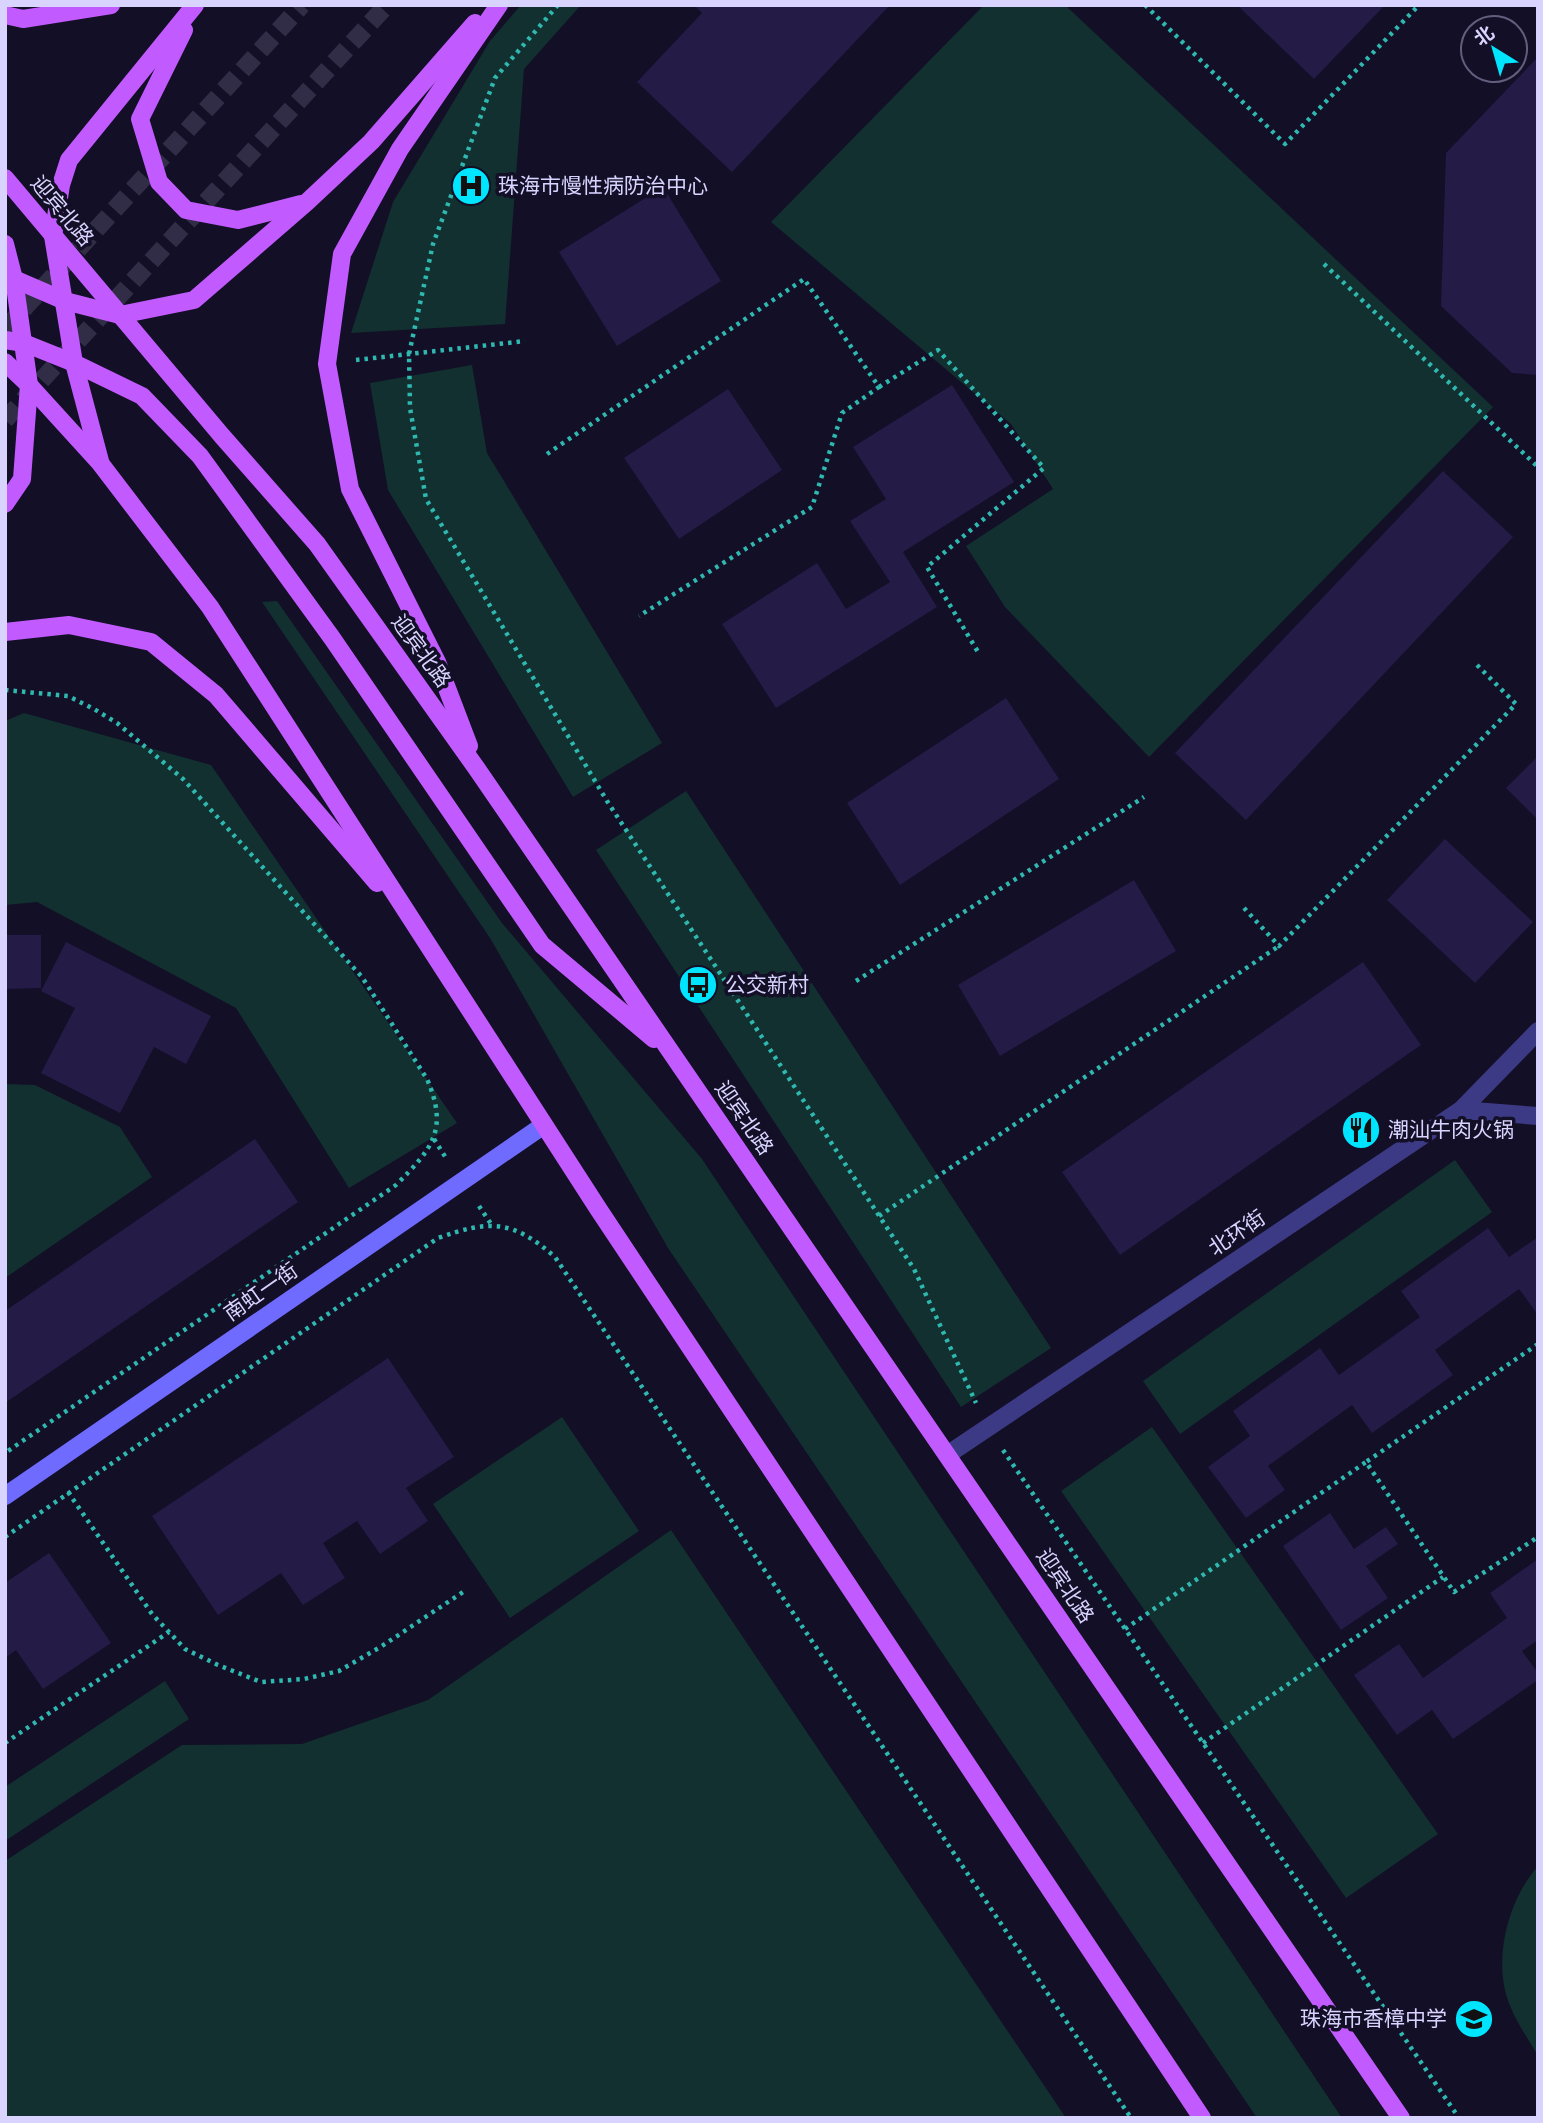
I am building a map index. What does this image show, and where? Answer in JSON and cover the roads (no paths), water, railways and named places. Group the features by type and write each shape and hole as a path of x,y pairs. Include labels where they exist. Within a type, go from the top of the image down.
{"main road":[{"path":"5,15 23,19 111,5"},
{"path":"196,5 140,119 159,182 186,210 238,220 307,202"},
{"path":"100,463 74,363 53,236 61,185 69,160 196,5"},
{"path":"10,275 65,301 120,315 194,300 307,202 371,142 491,5"},
{"path":"477,769 437,662 350,489 327,363 342,254 400,149 499,5"},
{"name":"迎宾北路","path":"5,178 317,544 477,769 1401,2118"},
{"path":"5,244 24,343 29,385 22,479 5,504"},
{"path":"5,340 24,343 74,363 142,397 200,456 332,638 542,944 673,1055"},
{"path":"5,362 100,463 210,607 544,1125 1202,2118"},
{"path":"5,632 69,625 151,642 216,695 422,936"},
{"name":"南虹一街","path":"5,1496 544,1125"}],"street":[{"name":"北环街","path":"947,1455 1461,1110 1538,1031"},
{"path":"1461,1110 1538,1116"}],"tunnel":[{"path":"5,329 302,5"},
{"path":"5,420 387,5"}],"place":[{"name":"珠海市慢性病防治中心","path":"471,186"},
{"name":"公交新村","path":"698,985"},
{"name":"潮汕牛肉火锅","path":"1361,1130"},
{"name":"珠海市香樟中学","path":"1474,2019"}]}
